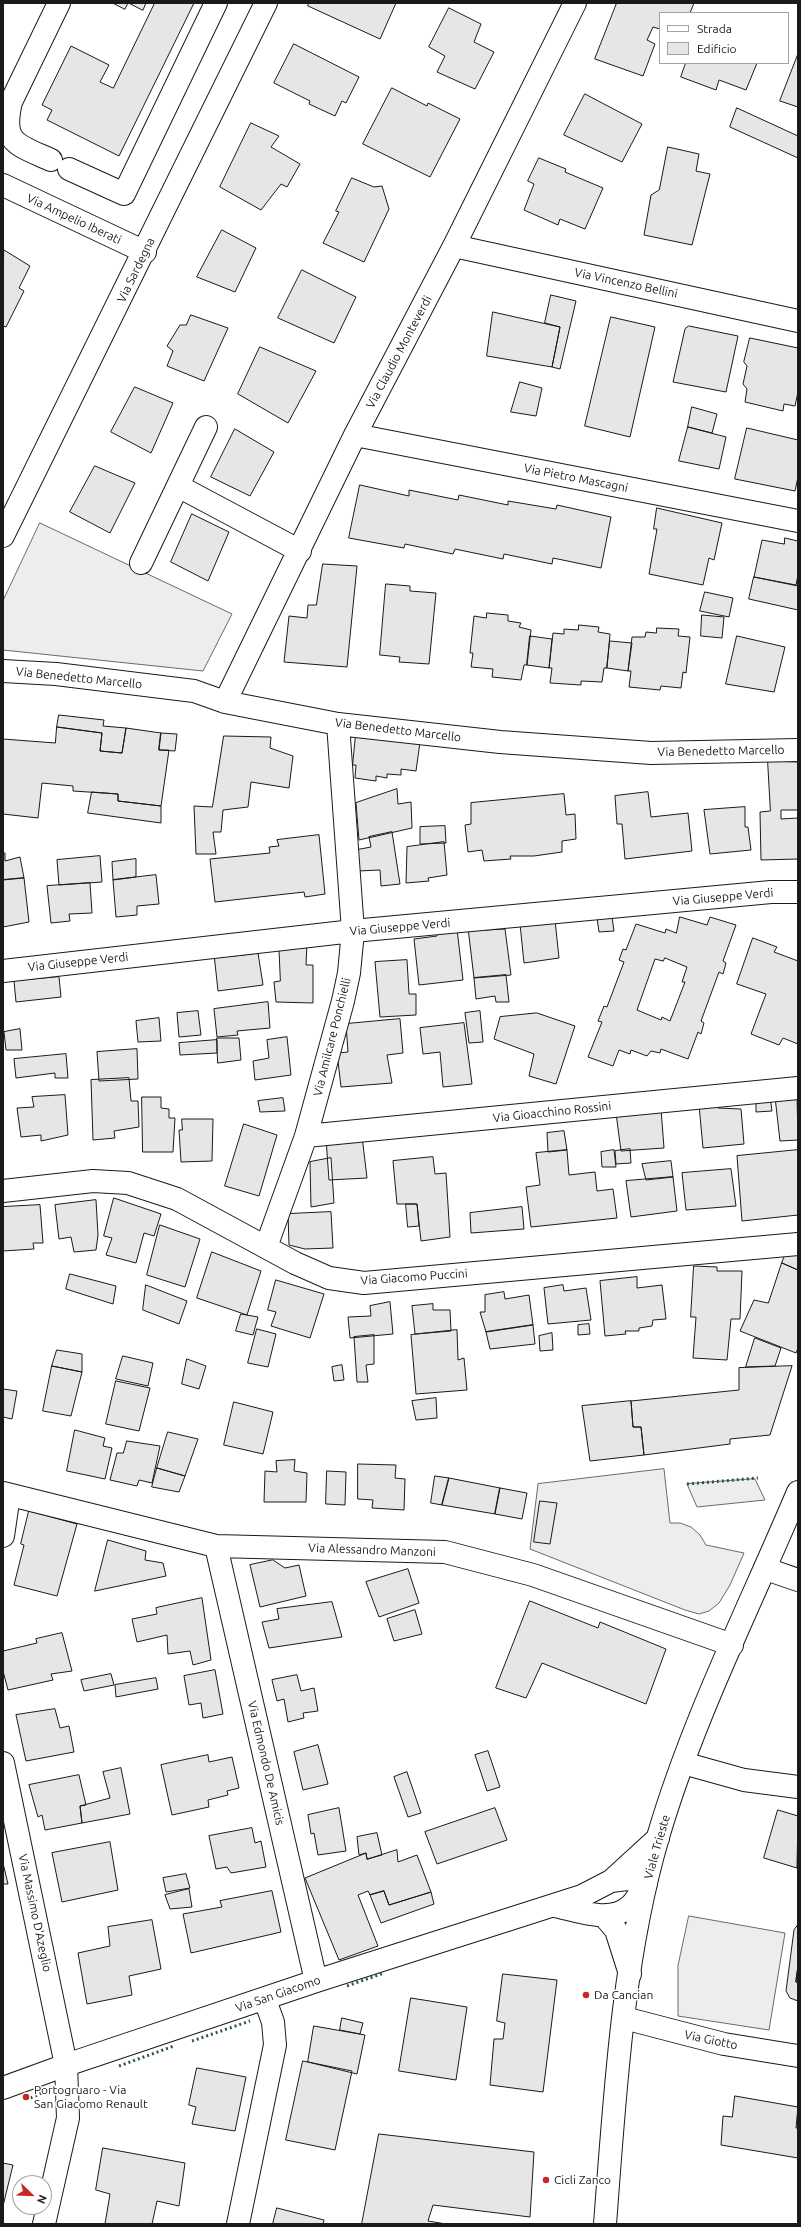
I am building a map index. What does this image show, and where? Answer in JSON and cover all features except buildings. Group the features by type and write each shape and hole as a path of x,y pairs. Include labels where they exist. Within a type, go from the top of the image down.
{"street":[{"path":"53,5 11,102 8,117 8,131 16,144 124,194 216,3"},
{"name":"Via Sardegna","path":"3,536 145,252 266,3"},
{"name":"Via Claudio Monteverdi","path":"225,702 300,551 355,435 454,246 576,3"},
{"name":"Via Ampelio Iberati","path":"3,185 145,252"},
{"name":"Via Vincenzo Bellini","path":"454,246 798,321"},
{"path":"141,563 206,427"},
{"name":"Via Pietro Mascagni","path":"355,435 798,521"},
{"path":"178,486 300,551"},
{"name":"Via Benedetto Marcello","path":"3,671 56,674 194,691 225,702 338,724 500,742 651,753 798,750"},
{"name":"Via Amilcare Ponchielli","path":"266,1246 306,1136 344,1001 353,931 338,724"},
{"name":"Via Giuseppe Verdi","path":"3,971 353,931 755,894 798,892"},
{"name":"Via Gioacchino Rossini","path":"306,1136 798,1088"},
{"name":"Via Giacomo Puccini","path":"3,1191 92,1181 128,1184 177,1199 295,1263 329,1278 364,1283 798,1244"},
{"name":"Viale Trieste","path":"605,2224 624,2018 646,1883 658,1838 683,1762 798,1492"},
{"path":"3,1536 6,1494"},
{"name":"Via Alessandro Manzoni","path":"6,1494 216,1546 445,1552 533,1575 732,1645"},
{"name":"Via Edmondo De Amicis","path":"216,1546 316,1981"},
{"path":"766,1568 798,1580"},
{"path":"683,1762 744,1780 798,1787"},
{"name":"Via Massimo D'Azeglio","path":"3,1763 66,2065 68,2118 44,2224"},
{"name":"Via San Giacomo","path":"3,2088 66,2065 265,2000 316,1981 556,1906 582,1896 611,1881 658,1838"},
{"name":"Via San Giacomo","path":"556,1906 604,1916 621,1912 631,1906 646,1883 628,1879 611,1881"},
{"path":"604,1916 616,1930 630,1974"},
{"path":"238,2224 275,2045 273,2022 265,2000"},
{"name":"Via Giotto","path":"624,2018 724,2044 798,2056"}],"shaded area":[{"path":"40,523 232,614 203,671 3,650 3,601"},
{"path":"664,1469 670,1523 680,1523 691,1527 700,1535 706,1545 744,1553 730,1585 719,1603 709,1611 699,1614 685,1610 530,1549 538,1484"},
{"path":"755,1479 765,1500 697,1507 687,1484"},
{"path":"689,1916 785,1933 769,2030 678,2016 678,1966"}],"hedge":[{"path":"687,1484 758,1478"},
{"path":"347,1986 384,1973"},
{"path":"192,2041 250,2021"},
{"path":"119,2066 174,2046"},
{"path":"26,2100 44,2092"}],"place":[{"name":"Da Cancian","path":"586,1995"},
{"name":"Portogruaro - Via San Giacomo Renault","path":"26,2097"},
{"name":"Cicli Zanco","path":"546,2180"}]}
